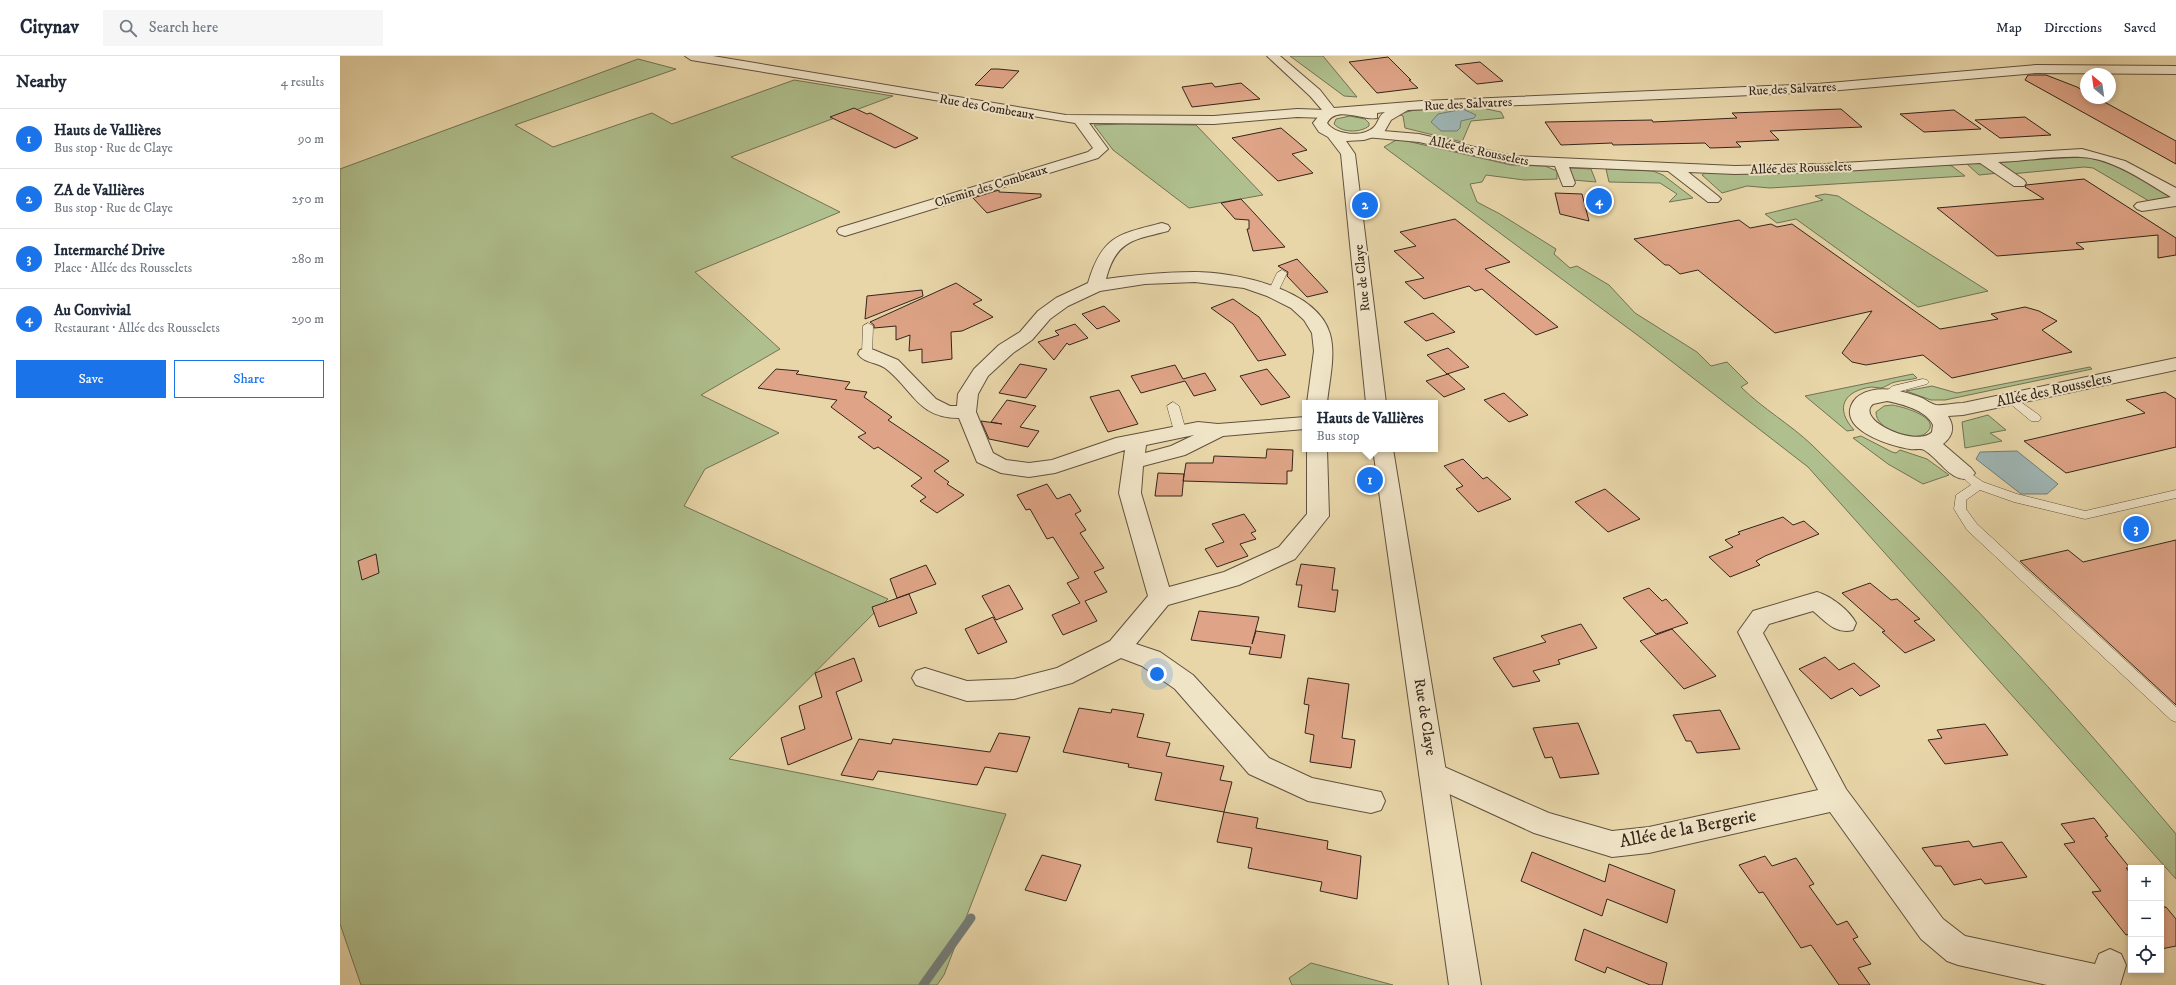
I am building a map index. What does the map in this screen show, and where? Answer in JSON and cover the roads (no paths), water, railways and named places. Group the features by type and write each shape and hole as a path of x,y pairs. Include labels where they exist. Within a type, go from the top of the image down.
{"street":[{"name":"Rue des Combeaux","path":"691,56 1046,117 1080,120 1214,120 1292,114 1311,121 1328,122"},
{"path":"1273,56 1315,94 1328,122 1348,154 1357,140 1366,135"},
{"name":"Rue des Salvatres","path":"1328,122 1353,110 1407,106 1817,88 2036,69 2176,70"},
{"path":"1292,114 1311,105 1315,94"},
{"name":"Allée des Rousselets","path":"1315,94 1353,110 1374,115 1382,124 1419,138 1512,160 1561,164 1764,170 2082,153 2106,157 2134,166 2176,194"},
{"name":"Rue des Salvatres","path":"1366,135 1378,131 1389,114 1407,106"},
{"name":"Chemin des Combeaux","path":"845,231 1093,155 1101,149 1080,120"},
{"name":"Allée des Rousselets","path":"1328,122 1366,135 1419,138"},
{"name":"Rue de Claye","path":"1348,154 1376,400"},
{"path":"1982,158 2018,183"},
{"path":"1955,160 1970,172"},
{"path":"1561,164 1568,183"},
{"path":"1598,165 1603,180"},
{"path":"1673,168 1713,199"},
{"path":"2142,206 2176,201"},
{"path":"1096,286 1100,267 1112,245 1129,236 1162,228"},
{"path":"1218,430 1191,446 1159,458 1116,445 1055,466 1029,470 1001,466 984,458 976,434 966,412 968,394 978,379 1006,349 1026,336 1044,315 1062,302 1096,286 1145,279 1195,277 1246,283 1273,292 1297,304 1311,317 1321,333 1323,351 1317,400"},
{"path":"866,354 891,364 929,404 948,412 966,412"},
{"name":"Allée des Rousselets","path":"1931,411 1963,408 2011,399 2176,364"},
{"path":"1887,395 1911,400 1931,411 1941,423 1942,434 1936,439 1926,442 1904,442 1892,438 1871,427 1863,420 1860,412 1861,405 1866,400 1875,396 1887,395"},
{"path":"1135,451 1180,431 1198,428 1218,430 1302,423"},
{"path":"1926,442 1972,479"},
{"path":"1135,451 1130,493 1160,598"},
{"path":"925,678 967,691 1014,689 1063,676 1119,648 1160,598 1230,579 1287,553 1318,516 1317,452"},
{"name":"Rue de Claye","path":"1383,452 1465,985"},
{"path":"1844,623 1817,601 1761,617 1750,632 1836,798 1932,929 1958,950 2106,982 2110,965"},
{"path":"1119,648 1151,659 1184,682 1259,766 1308,788 1371,801"},
{"name":"Allée de la Bergerie","path":"1433,774 1544,824 1612,844 1649,840 1836,798"}],"lane":[{"path":"1273,292 1282,273"},
{"path":"866,354 868,326"},
{"path":"1887,395 1897,388 1923,382"},
{"path":"2011,399 2035,418"},
{"path":"1173,406 1180,431"},
{"path":"2176,494 2085,514 2014,498 1972,479 1960,498 1960,509 1972,527 2176,716"}],"water":[{"path":"1463,109 1476,115 1474,118 1461,121 1460,128 1457,131 1441,131 1431,122 1438,114"},
{"path":"2017,451 2058,484 2047,494 2021,494 1976,459 1980,452"}],"waterway":[{"path":"923,985 971,918"}],"place":[{"name":"Au Convivial","path":"1599,201"},
{"name":"ZA de Vallières","path":"1365,205"},
{"name":"Hauts de Vallières","path":"1370,480"},
{"name":"Intermarché Drive","path":"2136,529"}]}
